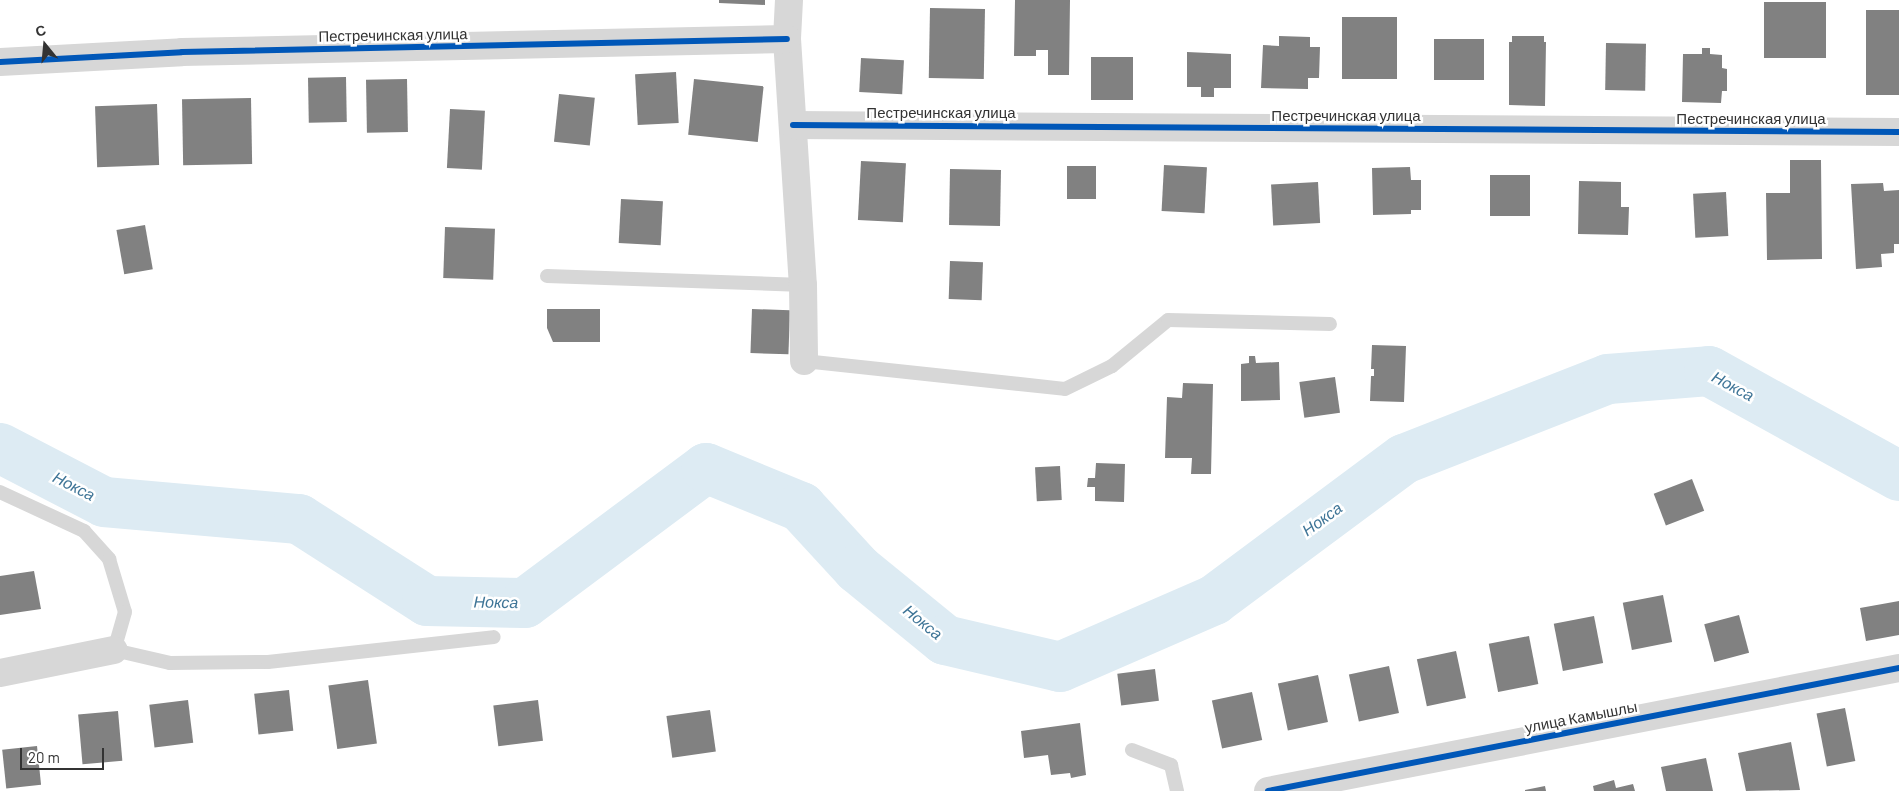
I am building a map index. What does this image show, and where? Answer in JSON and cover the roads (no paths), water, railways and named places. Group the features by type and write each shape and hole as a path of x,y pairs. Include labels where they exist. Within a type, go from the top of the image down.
{"street":[{"path":"790,0 788,39 803,285 804,361"},
{"name":"Пестречинская улица","path":"0,62 182,52 788,39"},
{"name":"Пестречинская улица","path":"793,125 1899,132"},
{"path":"0,673 114,650"},
{"name":"улица Камышлы","path":"1268,791 1899,668"}],"lane":[{"path":"547,276 803,285"},
{"path":"804,361 1065,389 1112,366 1168,320 1330,324"},
{"path":"0,492 84,531 110,559 125,612 114,650 170,663 268,662 494,637"},
{"path":"1132,750 1171,765 1177,791"}],"waterway":[{"name":"Нокса","path":"0,448 104,502 299,519 427,601 525,603 706,468 801,507 858,569 945,640 1060,667 1214,600 1404,459 1608,379 1709,371 1899,476"}]}
